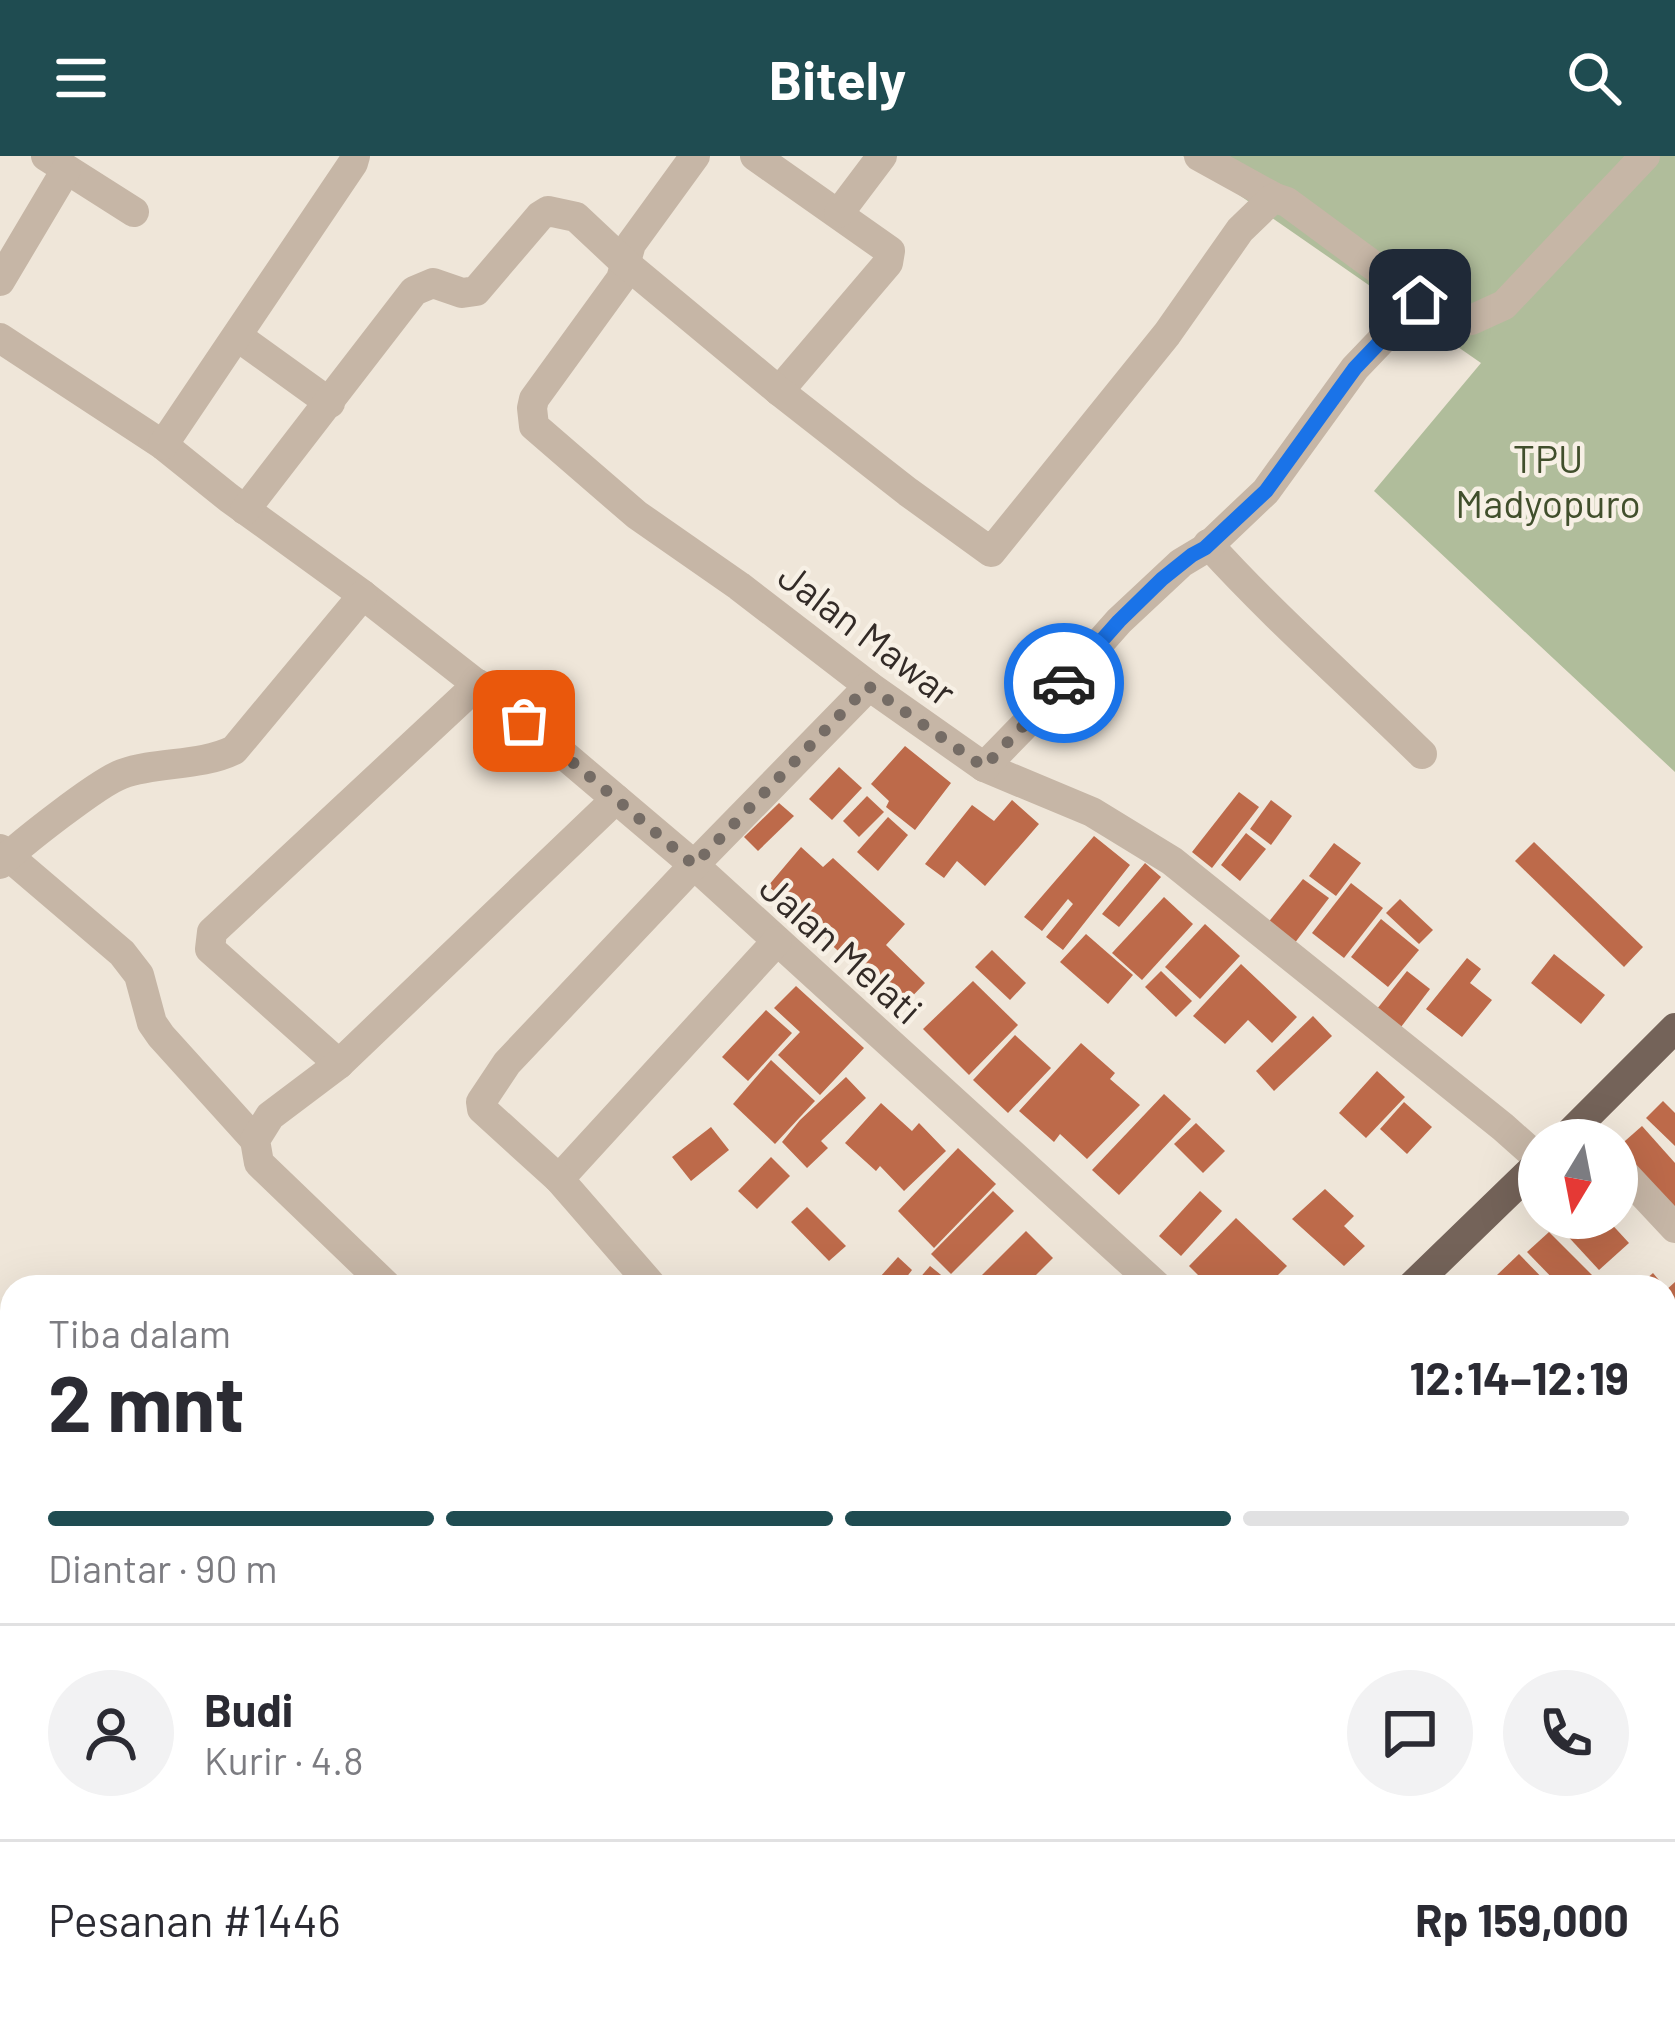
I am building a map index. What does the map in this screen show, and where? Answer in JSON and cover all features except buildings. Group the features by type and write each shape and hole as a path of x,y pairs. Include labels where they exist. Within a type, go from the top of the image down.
{"main road":[{"path":"1593,1119 1675,1028"},
{"path":"1423,1275 1518,1182"}],"street":[{"path":"163,445 356,156"},
{"name":"Jalan Mawar","path":"695,156 631,244 621,279 534,399 534,426 637,514 984,767 1091,812 1172,861 1518,1142"},
{"path":"755,156 890,250 891,256 779,391"},
{"path":"839,213 882,156"},
{"path":"1199,156 1287,202 1420,300 1461,321 1478,319 1504,305 1645,156"},
{"path":"0,281 56,163 134,212"},
{"path":"245,510 414,291 434,283 462,293 476,292 534,220 548,211 576,217 779,391 991,552 1167,334 1240,230 1275,197"},
{"path":"984,767 1119,621 1266,491 1355,368 1420,300"},
{"path":"237,336 330,404"},
{"name":"Jalan Melati","path":"0,338 163,445 478,684 694,865 1145,1275"},
{"path":"1208,544 1255,596 1422,754"},
{"path":"363,595 234,750 213,759 118,775 3,857 122,953 139,974 152,1023 255,1139 259,1163 376,1275"},
{"path":"340,1064 210,949 212,932 478,684"},
{"path":"643,1275 560,1179 482,1109 481,1102 507,1063 868,686"},
{"path":"255,1139 270,1116 340,1064 616,800"},
{"path":"560,1179 777,941"},
{"path":"1638,1188 1675,1228"}],"green space":[{"name":"TPU Madyopuro","path":"1183,156 1675,156 1675,772 1374,491 1481,363"}],"way so far":[{"path":"524,721 694,865 868,686 984,767 1064,683"}],"route":[{"path":"1064,683 1162,579 1205,548 1266,491 1355,368 1420,300"}]}
